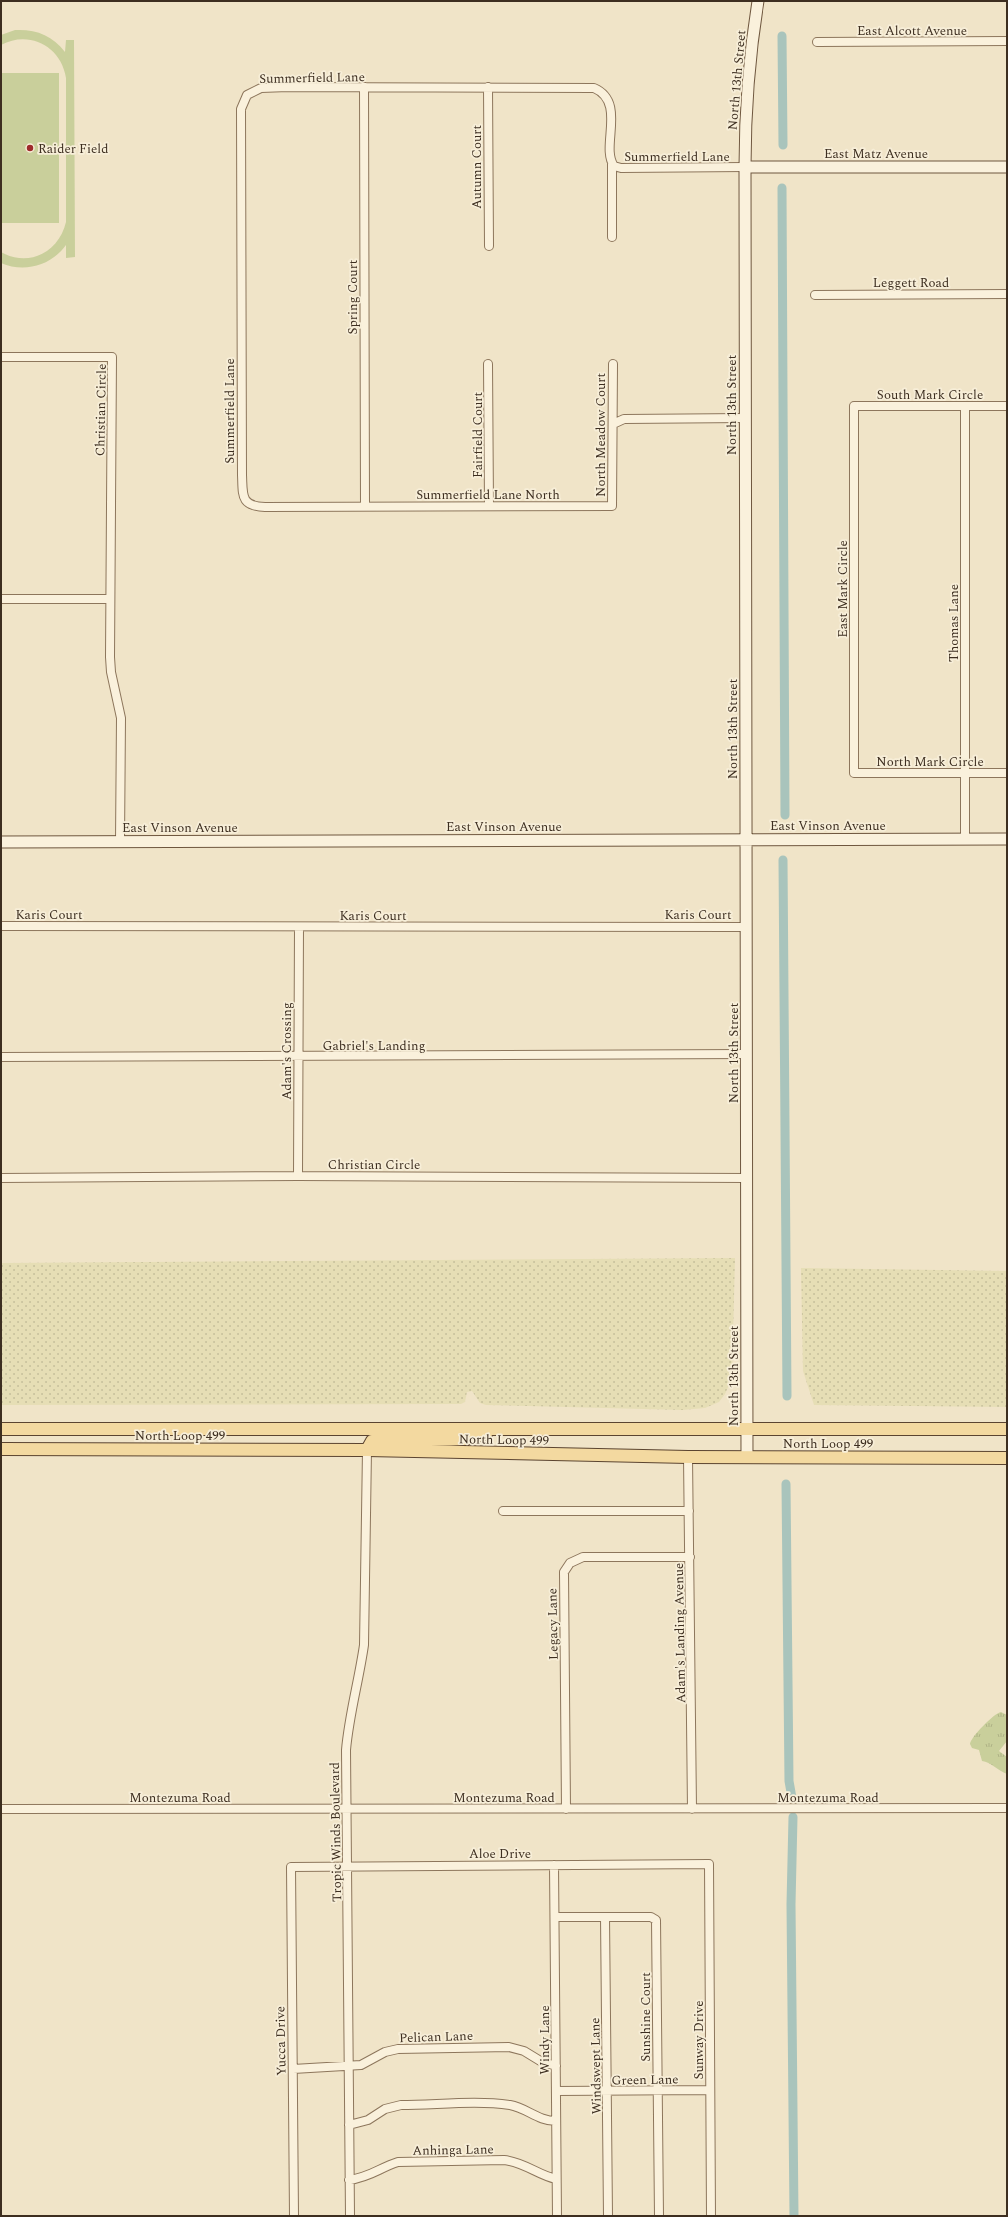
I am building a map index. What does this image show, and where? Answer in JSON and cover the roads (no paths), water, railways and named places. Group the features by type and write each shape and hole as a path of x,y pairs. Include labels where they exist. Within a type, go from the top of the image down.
{"main road":[{"name":"North Loop 499","path":"1,1429 747,1427 1007,1429"},
{"path":"367,1450 372,1441 465,1439 515,1428"},
{"name":"North Loop 499","path":"1,1449 367,1450 688,1457 1007,1458"}],"street":[{"name":"North 13th Street","path":"747,1457 744,167 745,116 749,58 758,1"},
{"name":"East Alcott Avenue","path":"817,42 1007,41"},
{"name":"Autumn Court","path":"488,87 489,246"},
{"name":"Summerfield Lane","path":"365,506 258,507 247,503 244,498 242,475 241,109 248,94 261,88 585,87 602,91 610,104 612,164 614,166 621,168 744,167"},
{"name":"Spring Court","path":"364,88 365,506"},
{"path":"612,164 612,237"},
{"name":"East Matz Avenue","path":"744,167 1007,167"},
{"name":"Leggett Road","path":"815,295 1007,294"},
{"name":"Christian Circle","path":"1,358 112,357 110,599"},
{"name":"Fairfield Court","path":"488,364 489,506"},
{"name":"North Meadow Court","path":"612,506 611,429 613,424 613,364"},
{"name":"South Mark Circle","path":"854,406 1007,406"},
{"name":"East Mark Circle","path":"854,406 854,773"},
{"name":"Thomas Lane","path":"965,406 965,839"},
{"path":"613,424 624,419 745,418"},
{"name":"Summerfield Lane North","path":"365,506 612,506"},
{"path":"1,599 110,599 110,672 121,718 120,842"},
{"name":"North Mark Circle","path":"854,773 1007,773"},
{"name":"East Vinson Avenue","path":"1,842 1007,839"},
{"name":"Karis Court","path":"1,926 746,927"},
{"name":"Adam's Crossing","path":"298,1176 299,927"},
{"name":"Gabriel's Landing","path":"1,1057 747,1054"},
{"name":"Christian Circle","path":"1,1178 298,1176 747,1178"},
{"name":"Tropic Winds Boulevard","path":"350,2216 345,1809 348,1726 361,1670 364,1645 367,1450"},
{"name":"Adam's Landing Avenue","path":"688,1457 692,1809"},
{"path":"503,1511 689,1511"},
{"name":"Legacy Lane","path":"566,1809 564,1572 570,1563 583,1557 690,1557"},
{"name":"Montezuma Road","path":"1,1808 1007,1808"},
{"name":"Aloe Drive","path":"291,1866 709,1864"},
{"name":"Sunway Drive","path":"709,1864 711,2216"},
{"name":"Windy Lane","path":"554,1865 556,2216"},
{"name":"Yucca Drive","path":"291,1866 294,2216"},
{"name":"Sunshine Court","path":"555,1917 651,1917 656,1920 659,2216"},
{"name":"Windswept Lane","path":"605,1917 608,2216"},
{"name":"Pelican Lane","path":"293,2069 349,2066 369,2063 385,2052 398,2049 483,2047 517,2049 542,2062 556,2066"},
{"name":"Green Lane","path":"556,2092 710,2090"},
{"path":"349,2125 368,2120 385,2109 401,2105 508,2105 526,2110 543,2120 556,2121"},
{"name":"Anhinga Lane","path":"349,2180 368,2177 398,2162 497,2160 521,2163 545,2176 556,2180"}],"waterway":[{"path":"782,36 783,145"},
{"path":"782,188 785,815"},
{"path":"783,860 787,1396"},
{"path":"786,1484 789,1781 792,1798"},
{"path":"793,1817 791,1904 794,2216"}],"place":[{"name":"Raider Field","path":"30,148"}]}
